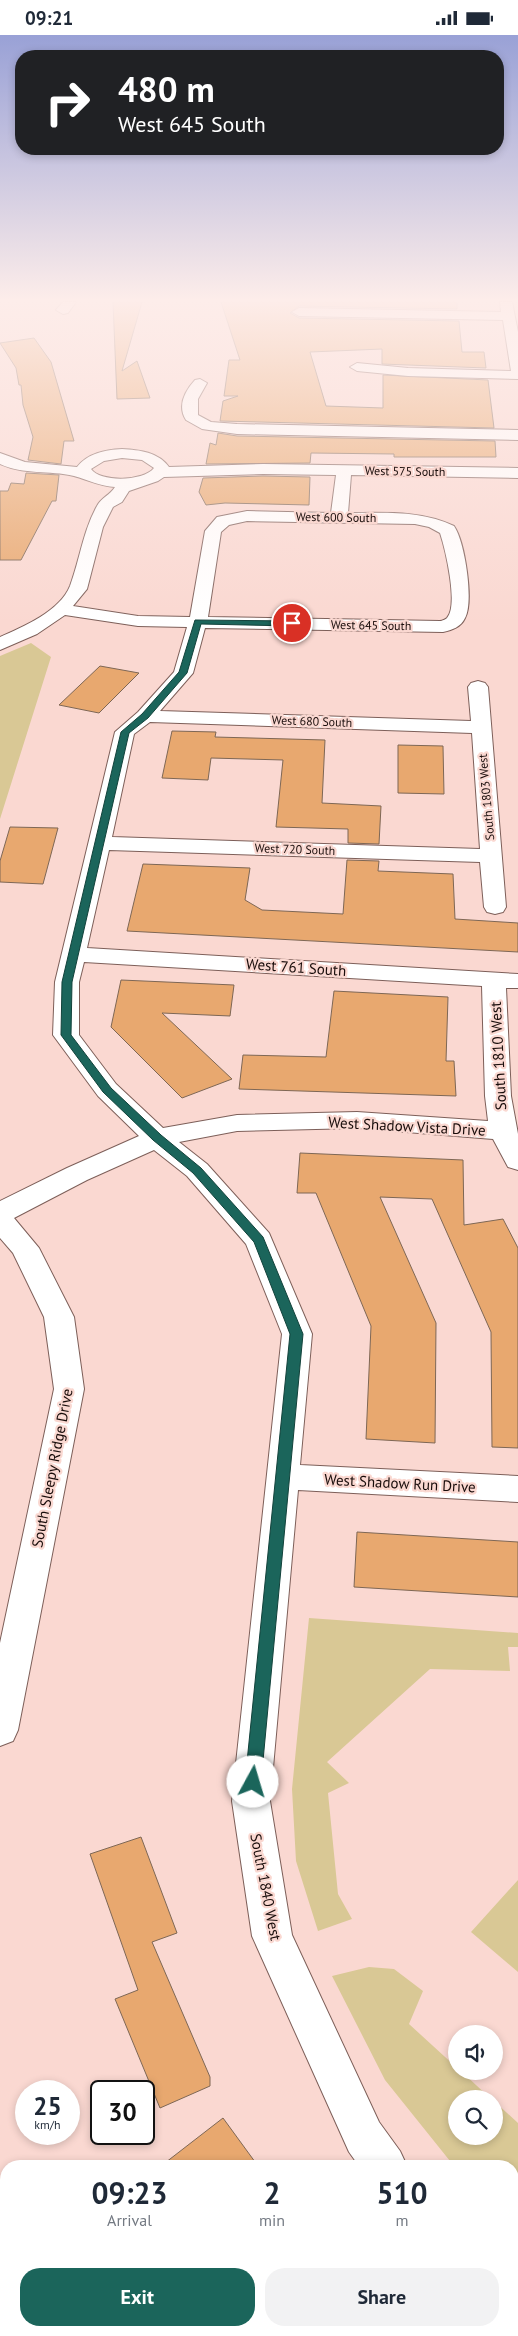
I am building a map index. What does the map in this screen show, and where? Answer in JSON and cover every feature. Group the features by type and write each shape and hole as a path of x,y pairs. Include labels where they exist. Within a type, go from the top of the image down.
{"street":[{"path":"188,409 191,417 207,426 237,429 518,435"},
{"path":"0,644 31,630 50,619 61,609 78,589 95,527 106,504 116,499 123,488 150,478 160,467 147,457 121,454 99,457 92,472"},
{"path":"6,465 92,472 134,483"},
{"name":"West 575 South","path":"160,467 518,473"},
{"path":"339,517 344,470"},
{"path":"92,472 106,486 103,499 106,504"},
{"name":"West 600 South","path":"223,521 247,516 415,519 434,523 448,530 455,554 461,610 456,620 443,627"},
{"name":"South 1840 West","path":"223,521 213,531 198,621 183,673 145,716 125,732 67,982 66,1035 107,1090 157,1138 197,1170 259,1240 296,1334 251,1801 272,1935 364,2137 381,2160"},
{"name":"West 645 South","path":"61,609 138,621 443,627"},
{"name":"South 1803 West","path":"478,687 495,907"},
{"name":"West 680 South","path":"145,716 480,727"},
{"name":"West 720 South","path":"100,843 490,856"},
{"name":"West 761 South","path":"74,954 506,980"},
{"name":"South 1810 West","path":"502,1131 498,1096 506,980"},
{"name":"West Shadow Vista Drive","path":"0,1213 77,1174 157,1138 236,1123 357,1120 502,1131"},
{"path":"502,1131 518,1161"},
{"name":"South Sleepy Ridge Drive","path":"0,1220 25,1248 59,1317 69,1389 0,1730"},
{"name":"West Shadow Run Drive","path":"283,1477 518,1489"}],"shaded area":[{"path":"31,643 51,657 0,819 0,656"},
{"path":"309,1618 518,1633 518,1647 508,1647 510,1671 430,1669 327,1762 349,1783 328,1793 338,1894 352,1919 318,1931 296,1861 292,1789"},
{"path":"518,1880 518,1972 471,1932"},
{"path":"369,1967 394,1969 423,1991 409,2024 448,2060 448,2080 471,2080 481,2090 448,2090 448,2145 503,2145 503,2109 518,2123 518,2160 449,2160 385,2080 332,1976"}],"building":[{"path":"24,409 65,409 74,441 64,441 61,464 28,460 33,437"},
{"path":"222,409 492,409 494,428 220,421"},
{"path":"218,433 237,436 495,441 496,457 394,457 394,454 311,453 310,463 206,464 210,443 216,445"},
{"path":"26,473 59,475 56,501 52,501 21,560 0,560 0,491 8,491 11,483 24,484"},
{"path":"310,477 309,505 225,503 206,505 199,492 203,478"},
{"path":"100,666 139,673 99,713 59,705"},
{"path":"172,731 216,732 215,737 325,740 322,803 381,806 379,844 348,843 348,829 276,827 283,760 211,758 208,780 162,778"},
{"path":"398,745 443,746 444,794 398,793"},
{"path":"10,827 58,828 43,884 0,882 0,861"},
{"path":"347,860 379,861 378,871 453,874 455,919 518,923 518,952 127,931 143,864 250,868 245,900 262,910 343,914"},
{"path":"121,980 234,985 230,1016 162,1013 232,1079 182,1098 111,1027"},
{"path":"334,991 448,997 446,1061 454,1061 456,1096 239,1089 243,1055 326,1057"},
{"path":"300,1153 463,1160 464,1225 503,1219 518,1248 518,1448 492,1447 491,1332 432,1199 380,1197 436,1323 435,1443 366,1439 371,1326 316,1193 297,1193"},
{"path":"357,1532 518,1542 518,1597 354,1587"},
{"path":"141,1837 177,1933 152,1942 210,2077 210,2086 160,2108 155,2096 155,2080 148,2080 115,1999 138,1990 90,1854"},
{"path":"223,2118 254,2160 169,2160"}],"route":[{"path":"253,1782 296,1334 259,1240 197,1170 157,1138 107,1090 66,1035 67,982 90,893 125,732 145,716 183,673 198,621 292,623"}]}
